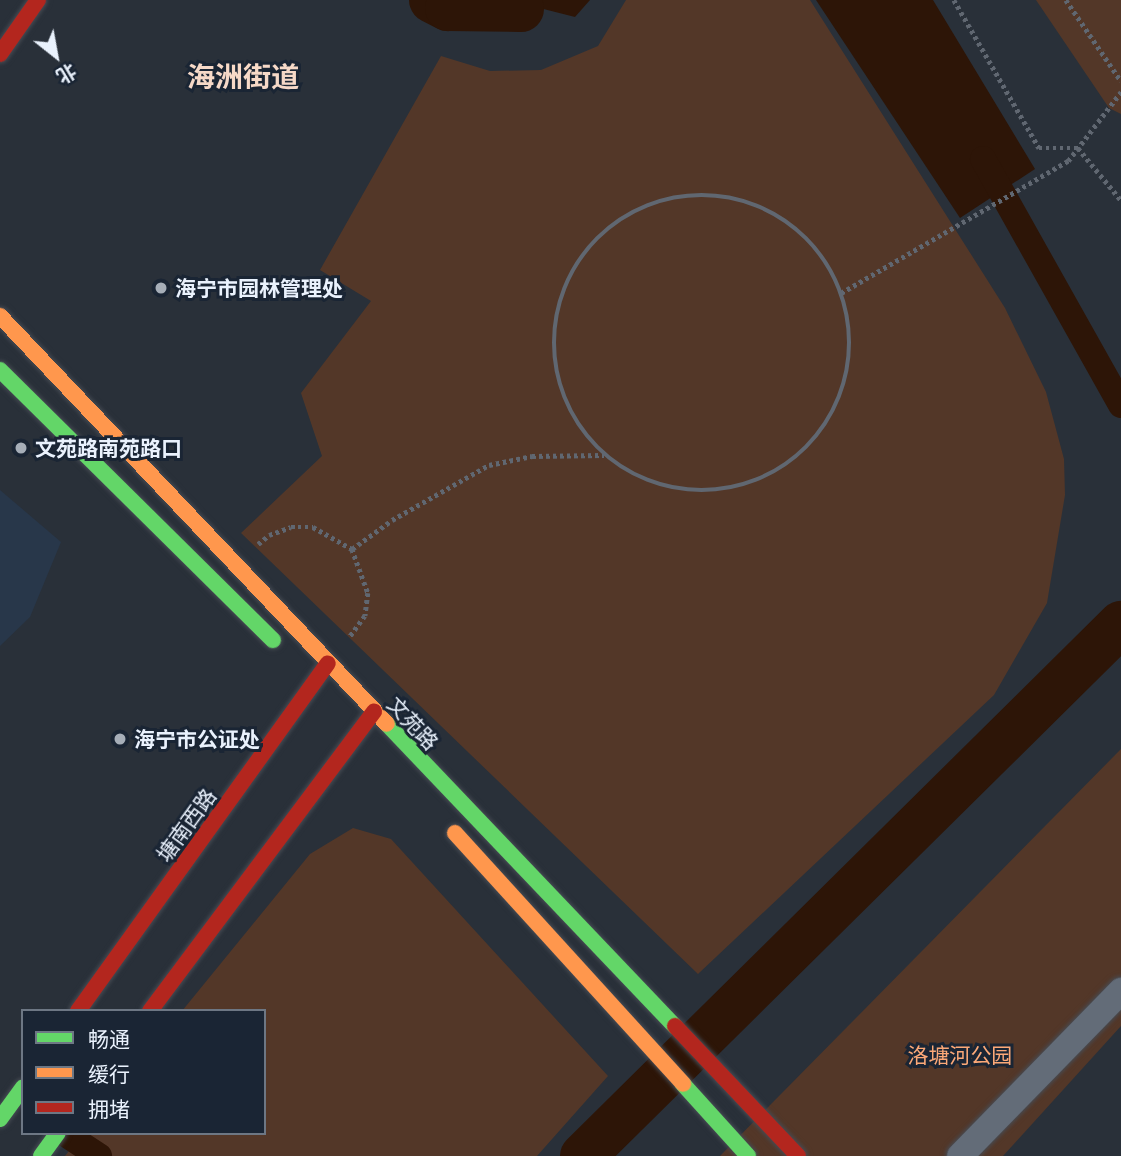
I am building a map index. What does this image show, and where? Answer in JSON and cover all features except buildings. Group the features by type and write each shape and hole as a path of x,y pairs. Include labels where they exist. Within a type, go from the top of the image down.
{"main road":[{"path":"0,54 38,0"},
{"name":"文苑路","path":"0,316 628,981 798,1156"},
{"path":"0,370 285,652"},
{"name":"塘南西路","path":"79,1009 328,663"},
{"name":"文苑路","path":"344,711 369,736"},
{"path":"152,1009 369,736 374,712"},
{"path":"445,822 607,1004 748,1156"},
{"path":"0,1119 21,1090"},
{"path":"41,1156 57,1135"}],"street":[{"path":"960,1156 1121,991"}],"path":[{"path":"954,0 1039,148 1078,148"},
{"path":"1066,0 1121,80"},
{"path":"841,293 959,228 1052,170 1078,148 1121,92"},
{"path":"1078,148 1121,200"},
{"path":"708,194 754,203 795,226 827,260 841,293 852,349 842,395 819,436 780,471 731,490 680,491 630,475 605,455 590,443 562,399 552,348 559,297 584,251 618,219 661,200 708,194"},
{"path":"352,549 392,520 489,466 532,456 605,455"},
{"path":"254,549 269,535 290,527 313,527 352,549 368,593 365,616 349,638"}],"shaded area":[{"path":"508,0 590,0 575,17"},
{"path":"816,0 933,0 1035,169 960,218"},
{"path":"0,490 61,542 30,617 0,646"}],"green space":[{"path":"626,0 810,0 1005,308 1046,392 1064,459 1065,495 1047,603 994,695 698,974 241,533 322,456 301,393 371,301 320,270 441,56 490,71 541,70 598,46"},
{"path":"1036,0 1121,0 1121,114 1109,108"},
{"name":"洛塘河公园","path":"1121,749 1121,1026 1003,1156 720,1156"},
{"path":"353,828 391,839 608,1076 537,1156 65,1156 81,1135 266,1135 266,1009 184,1009 310,854"}],"waterway":[{"path":"432,0 448,8 521,9"},
{"path":"521,9 527,0"},
{"path":"983,159 1121,405"},
{"path":"583,1156 1121,624"},
{"path":"67,1135 99,1156"}],"traffic: fast":[{"path":"0,370 273,640"},
{"path":"387,724 675,1026"},
{"path":"683,1084 748,1156"},
{"path":"0,1119 21,1090"},
{"path":"41,1156 57,1135"}],"traffic: slow":[{"path":"0,316 387,724"},
{"path":"455,833 683,1084"}],"traffic: jam":[{"path":"0,54 38,0"},
{"path":"79,1009 328,663"},
{"path":"151,1009 374,712"},
{"path":"675,1026 798,1156"}],"place":[{"name":"海宁市园林管理处","path":"161,288"},
{"name":"文苑路南苑路口","path":"21,448"},
{"name":"海宁市公证处","path":"120,739"}],"district":[{"name":"海洲街道","path":"243,76"}]}
